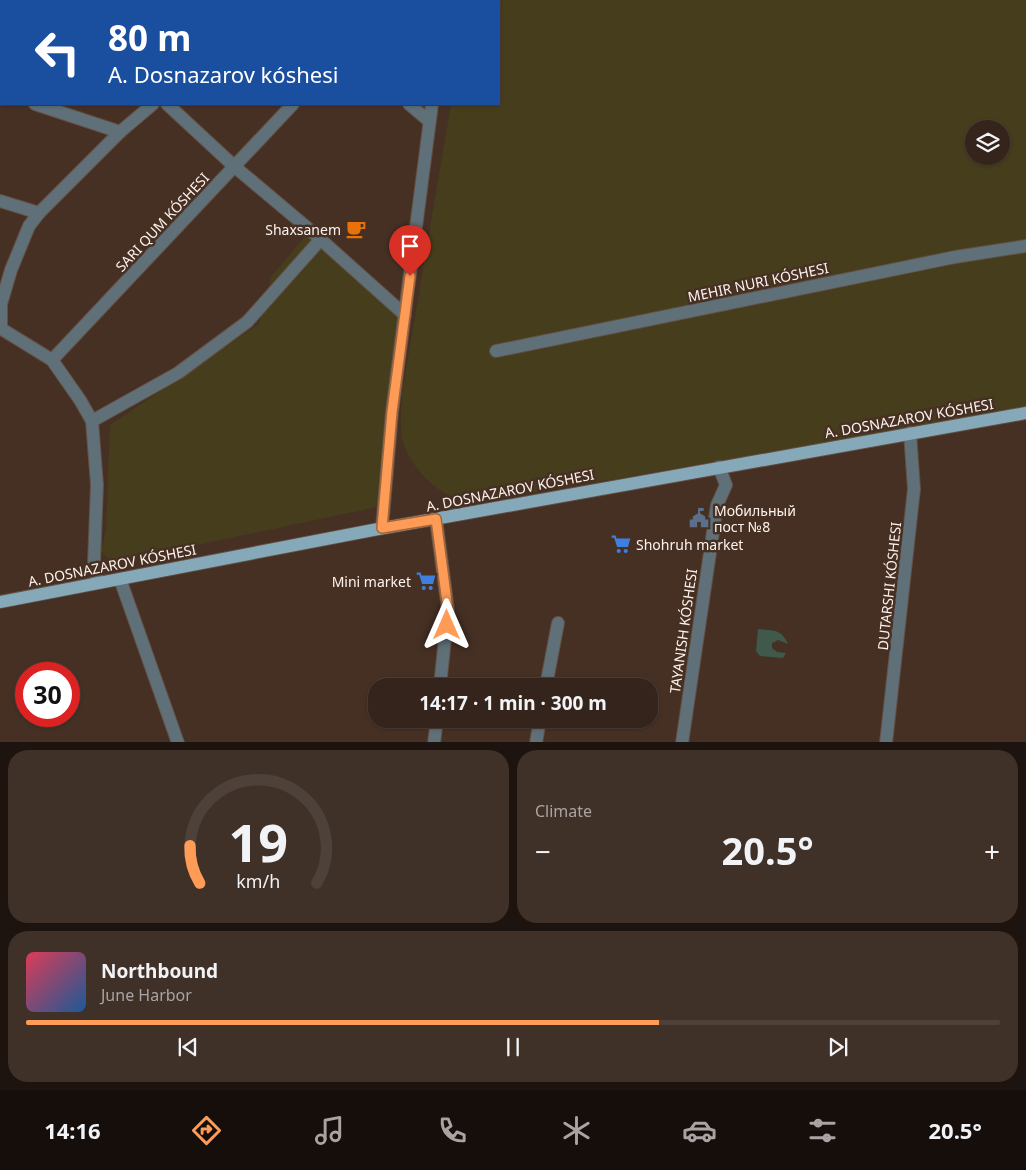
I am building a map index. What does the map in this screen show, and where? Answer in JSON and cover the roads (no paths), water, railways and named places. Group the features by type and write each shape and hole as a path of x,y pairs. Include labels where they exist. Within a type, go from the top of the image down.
{"main road":[{"name":"A. DOSNAZAROV KÓSHESI","path":"0,602 382,528 1026,413"}],"street":[{"path":"38,105 120,132"},
{"path":"98,583 94,563 96,485 92,420 52,360 1,328 1,304 11,270 29,226 39,213 120,132 152,105"},
{"path":"168,105 235,167 321,239 404,315"},
{"path":"52,360 292,105"},
{"path":"410,105 429,121"},
{"path":"382,528 392,412 432,105"},
{"path":"0,201 39,213"},
{"path":"92,420 178,373 247,322 321,239"},
{"path":"496,351 955,257 1026,246"},
{"path":"886,742 914,489 910,433"},
{"path":"682,742 716,505 726,486 719,467"},
{"path":"436,519 448,610 441,678"},
{"path":"120,579 178,742"},
{"path":"548,678 558,623"},
{"path":"434,742 436,728"},
{"path":"536,742 538,728"}],"place":[{"name":"Shaxsanem","path":"356,229"},
{"name":"Мобильный пост №8","path":"699,518"},
{"name":"Shohruh market","path":"621,544"},
{"name":"Mini market","path":"426,581"}]}
